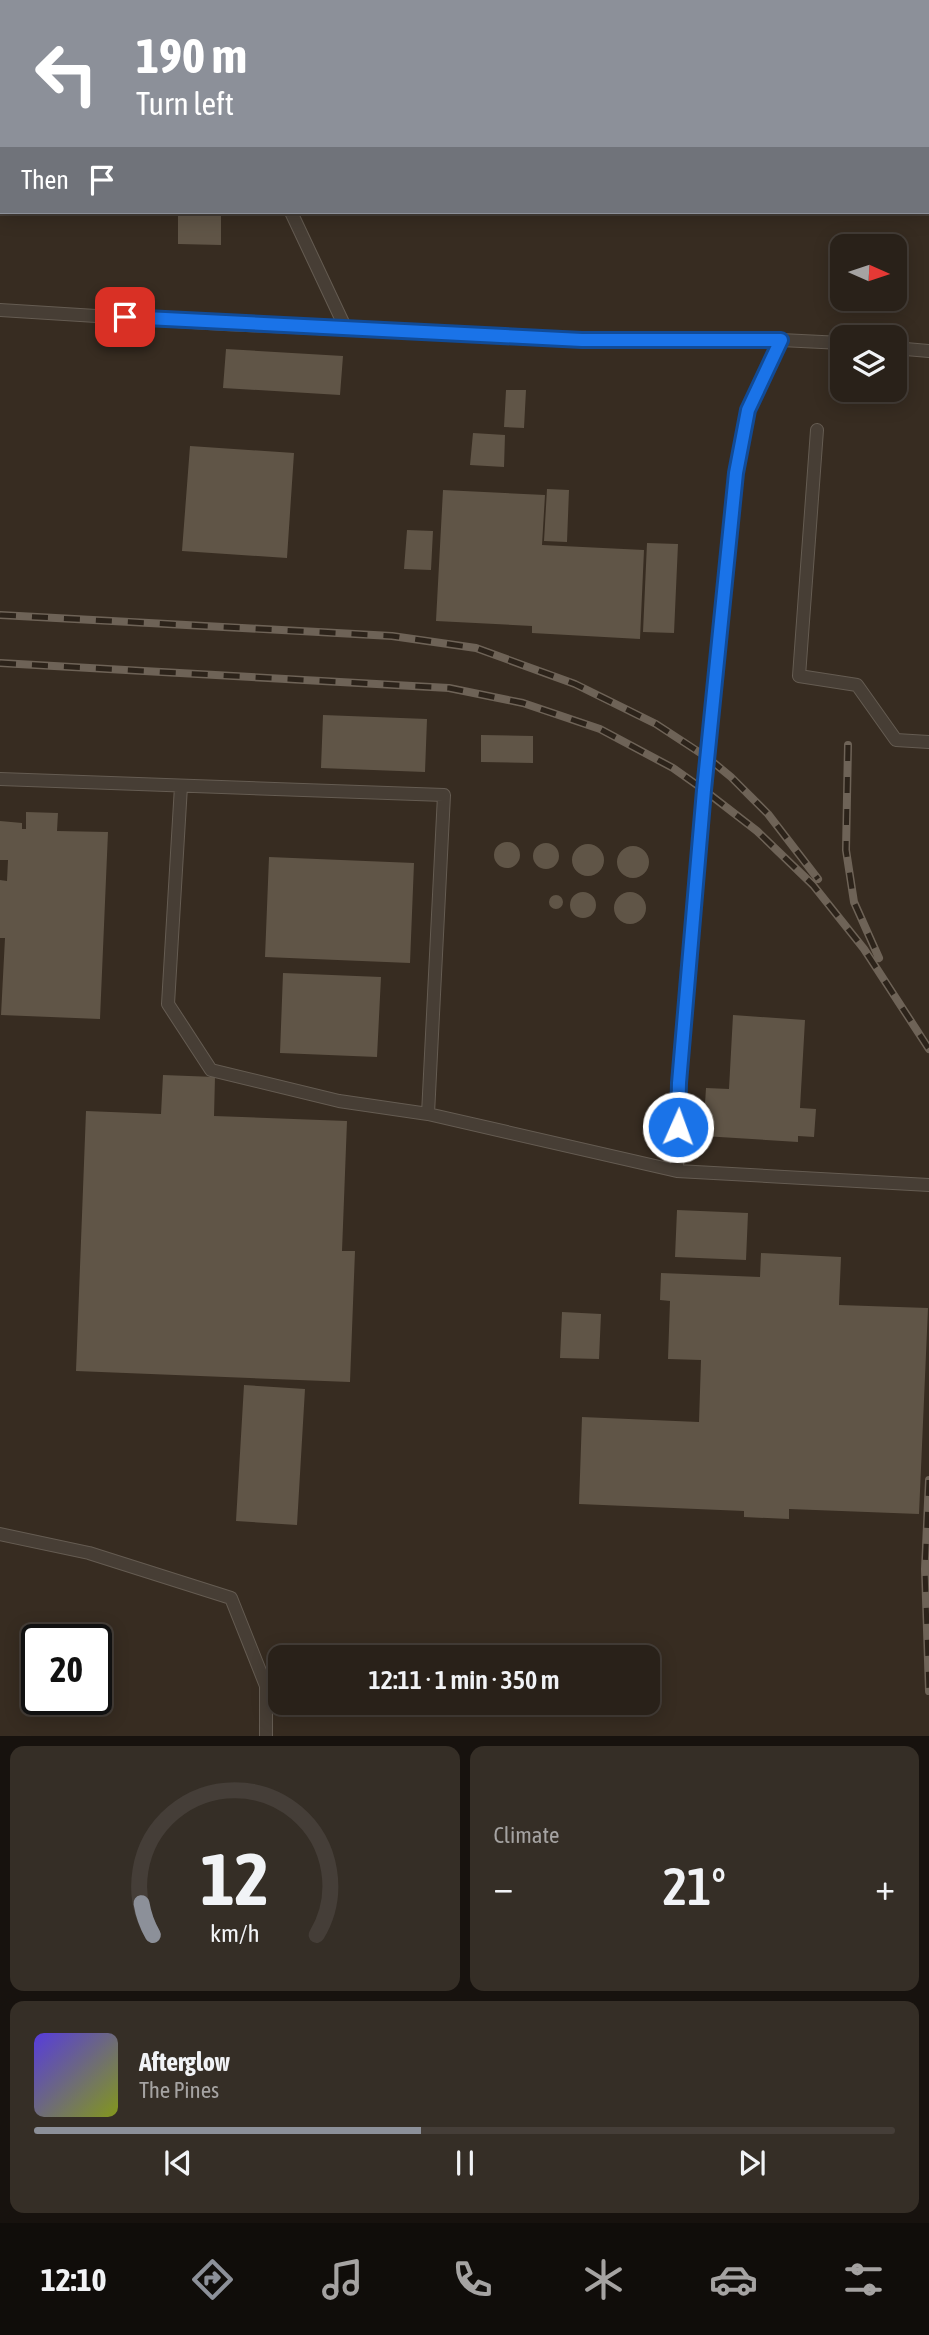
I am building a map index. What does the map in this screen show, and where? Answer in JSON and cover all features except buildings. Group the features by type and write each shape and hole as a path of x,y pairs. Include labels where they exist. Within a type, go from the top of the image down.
{"lane":[{"path":"292,214 346,329"},
{"path":"0,310 582,340 830,342"},
{"path":"677,1171 681,1055 736,473 748,410 781,340"},
{"path":"907,349 929,351"},
{"path":"817,430 799,676 857,685 896,740 929,742"},
{"path":"0,779 444,795 428,1114"},
{"path":"181,786 168,1004 211,1070 339,1101 428,1114 677,1171 929,1185"},
{"path":"0,1534 89,1553 231,1598 266,1686 266,1736"}],"railway":[{"path":"0,615 392,636 476,648 575,684 656,724 708,758 768,814 818,879"},
{"path":"0,663 449,688 523,703 600,729 673,768 704,790 757,831 813,885 864,949 929,1049"},
{"path":"848,745 846,850 854,902 879,958"},
{"path":"929,1480 925,1569 929,1691"}],"route":[{"path":"125,317 582,340 781,340 748,410 736,473 704,790 679,1083 678,1127"}]}
